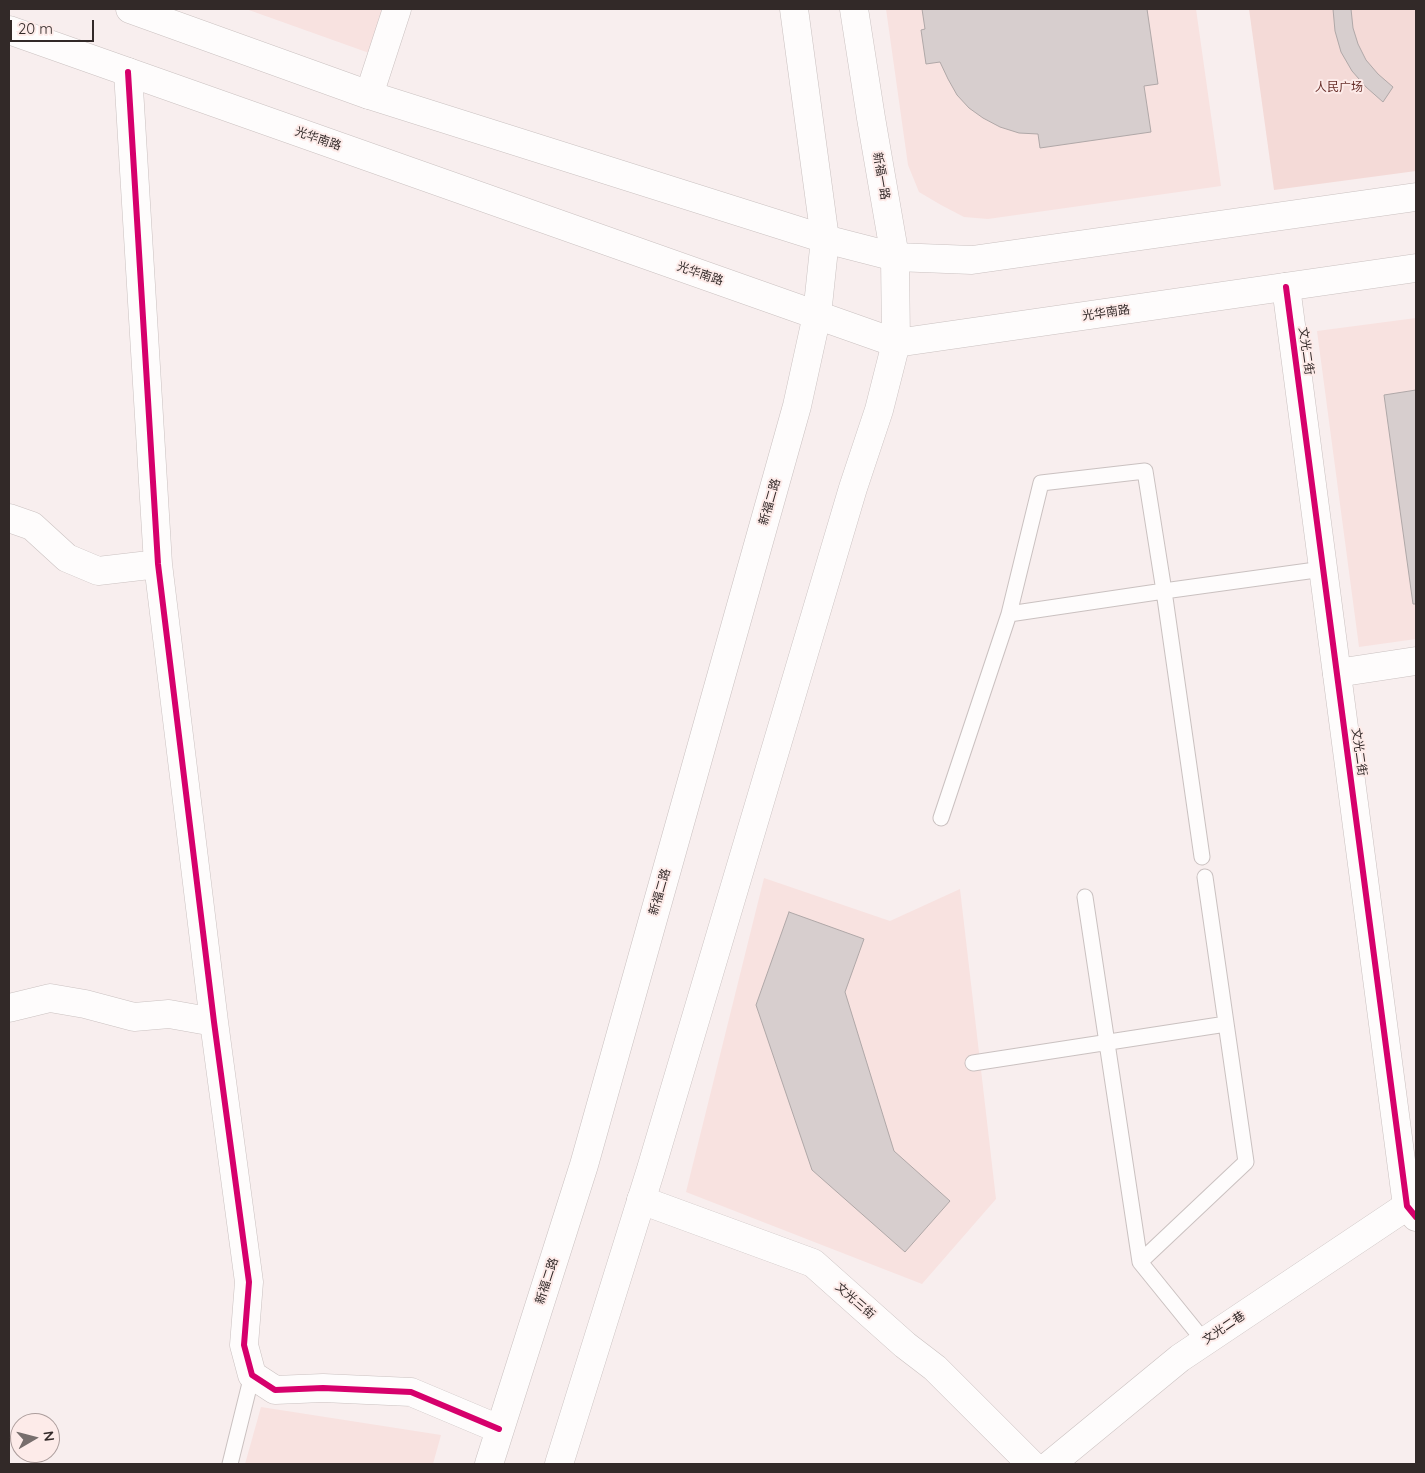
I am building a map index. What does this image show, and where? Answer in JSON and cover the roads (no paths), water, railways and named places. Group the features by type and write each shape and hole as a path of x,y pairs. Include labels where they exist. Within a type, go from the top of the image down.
{"main road":[{"path":"130,9 369,95 825,239 895,257 972,260 1416,197"},
{"path":"369,95 397,9"},
{"path":"794,9 825,239 817,316"},
{"name":"新福一路","path":"854,9 895,257 896,343"},
{"name":"光华南路","path":"9,30 896,343 1416,268"},
{"path":"128,72 158,564 214,1022 249,1282 244,1345 252,1375 275,1390 323,1388 411,1392 499,1429"},
{"name":"文光二街","path":"1286,287 1337,673 1412,1211"},
{"name":"新福二路","path":"489,1464 587,1155 797,406 817,316"},
{"path":"559,1464 641,1200 853,488 879,410 896,343"},
{"path":"9,518 32,526 67,558 98,571 158,564"},
{"path":"1337,673 1416,661"},
{"path":"9,1008 50,998 85,1004 134,1017 169,1014 214,1022"},
{"name":"文光三街","path":"641,1200 812,1263 905,1345 935,1368 1031,1464"},
{"name":"文光二巷","path":"1051,1464 1180,1358 1204,1341 1412,1211"}],"lane":[{"path":"941,818 1009,614 1041,483 1145,471 1202,857"},
{"path":"1009,614 1323,569"},
{"path":"1140,1262 1246,1162 1205,877"},
{"path":"1085,897 1140,1262 1204,1341"},
{"path":"973,1063 1226,1024"},
{"path":"230,1464 252,1375"}],"park label":[{"name":"人民广场","path":"1339,87"}]}
